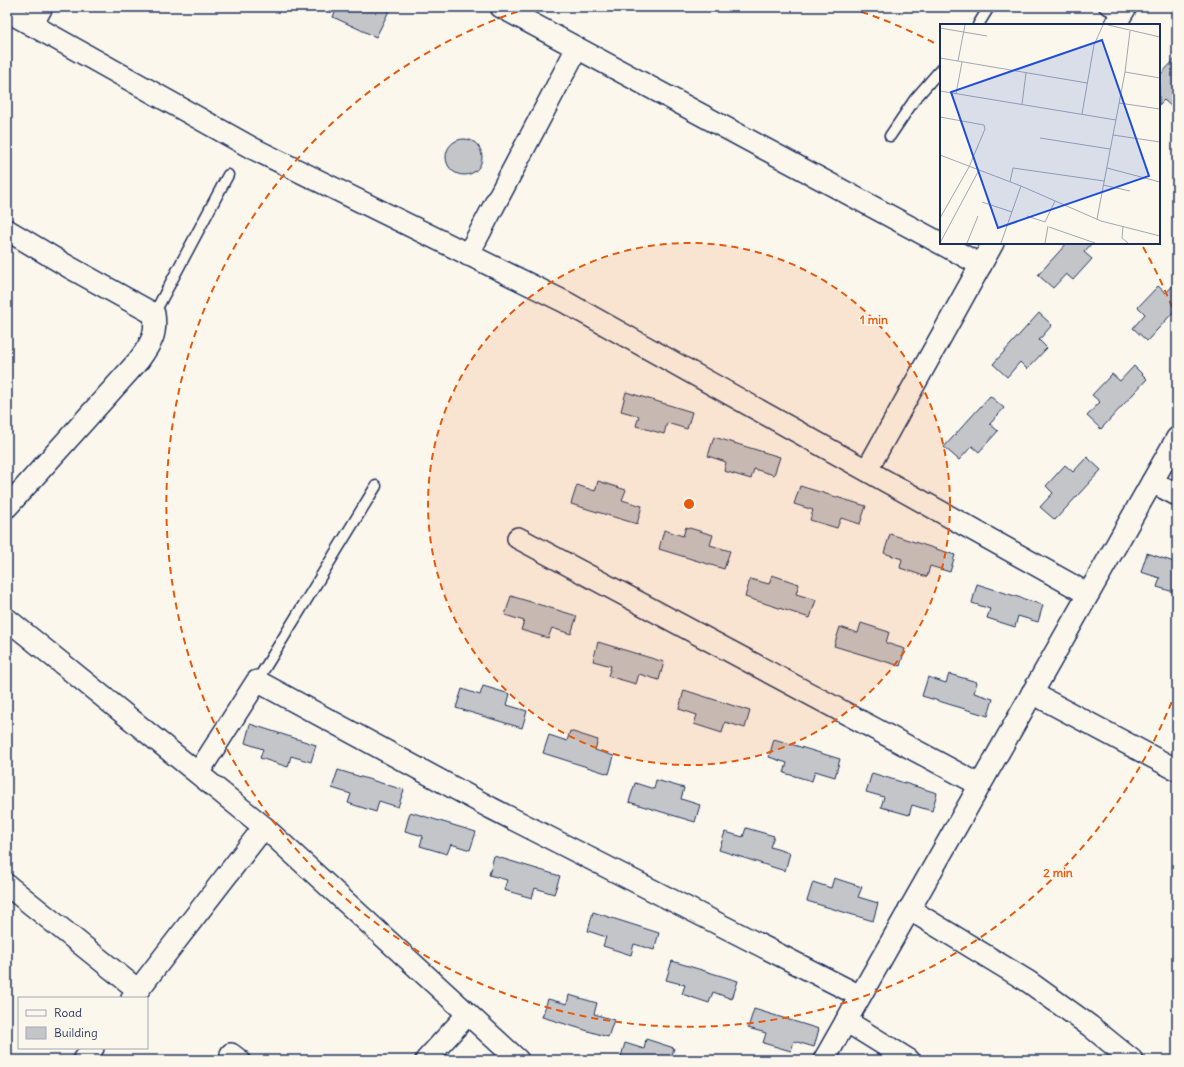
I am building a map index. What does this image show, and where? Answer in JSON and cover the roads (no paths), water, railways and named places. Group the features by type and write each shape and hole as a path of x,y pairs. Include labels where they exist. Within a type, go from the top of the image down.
{"street":[{"path":"501,7 940,243"},
{"path":"7,11 37,16 252,148 565,302 1088,594"},
{"path":"468,255 577,48"},
{"path":"7,230 69,267 154,314 156,325 153,340 139,360 7,507"},
{"path":"942,244 981,265"},
{"path":"867,470 992,244"},
{"path":"824,1060 1177,438"},
{"path":"1152,482 1177,495"},
{"path":"518,538 980,785"},
{"path":"7,619 264,827 518,1060"},
{"path":"198,774 257,681 490,808 860,996"},
{"path":"1032,693 1177,770"},
{"path":"7,885 135,994 264,827"},
{"path":"909,909 1029,982 1090,1026 1132,1060"},
{"path":"426,1060 468,1014"},
{"path":"846,1021 909,1060"},
{"path":"84,1060 92,1049"}],"lane":[{"path":"979,24 989,7"},
{"path":"890,136 915,99 940,70"},
{"path":"154,314 228,175"},
{"path":"257,681 376,486"}]}
